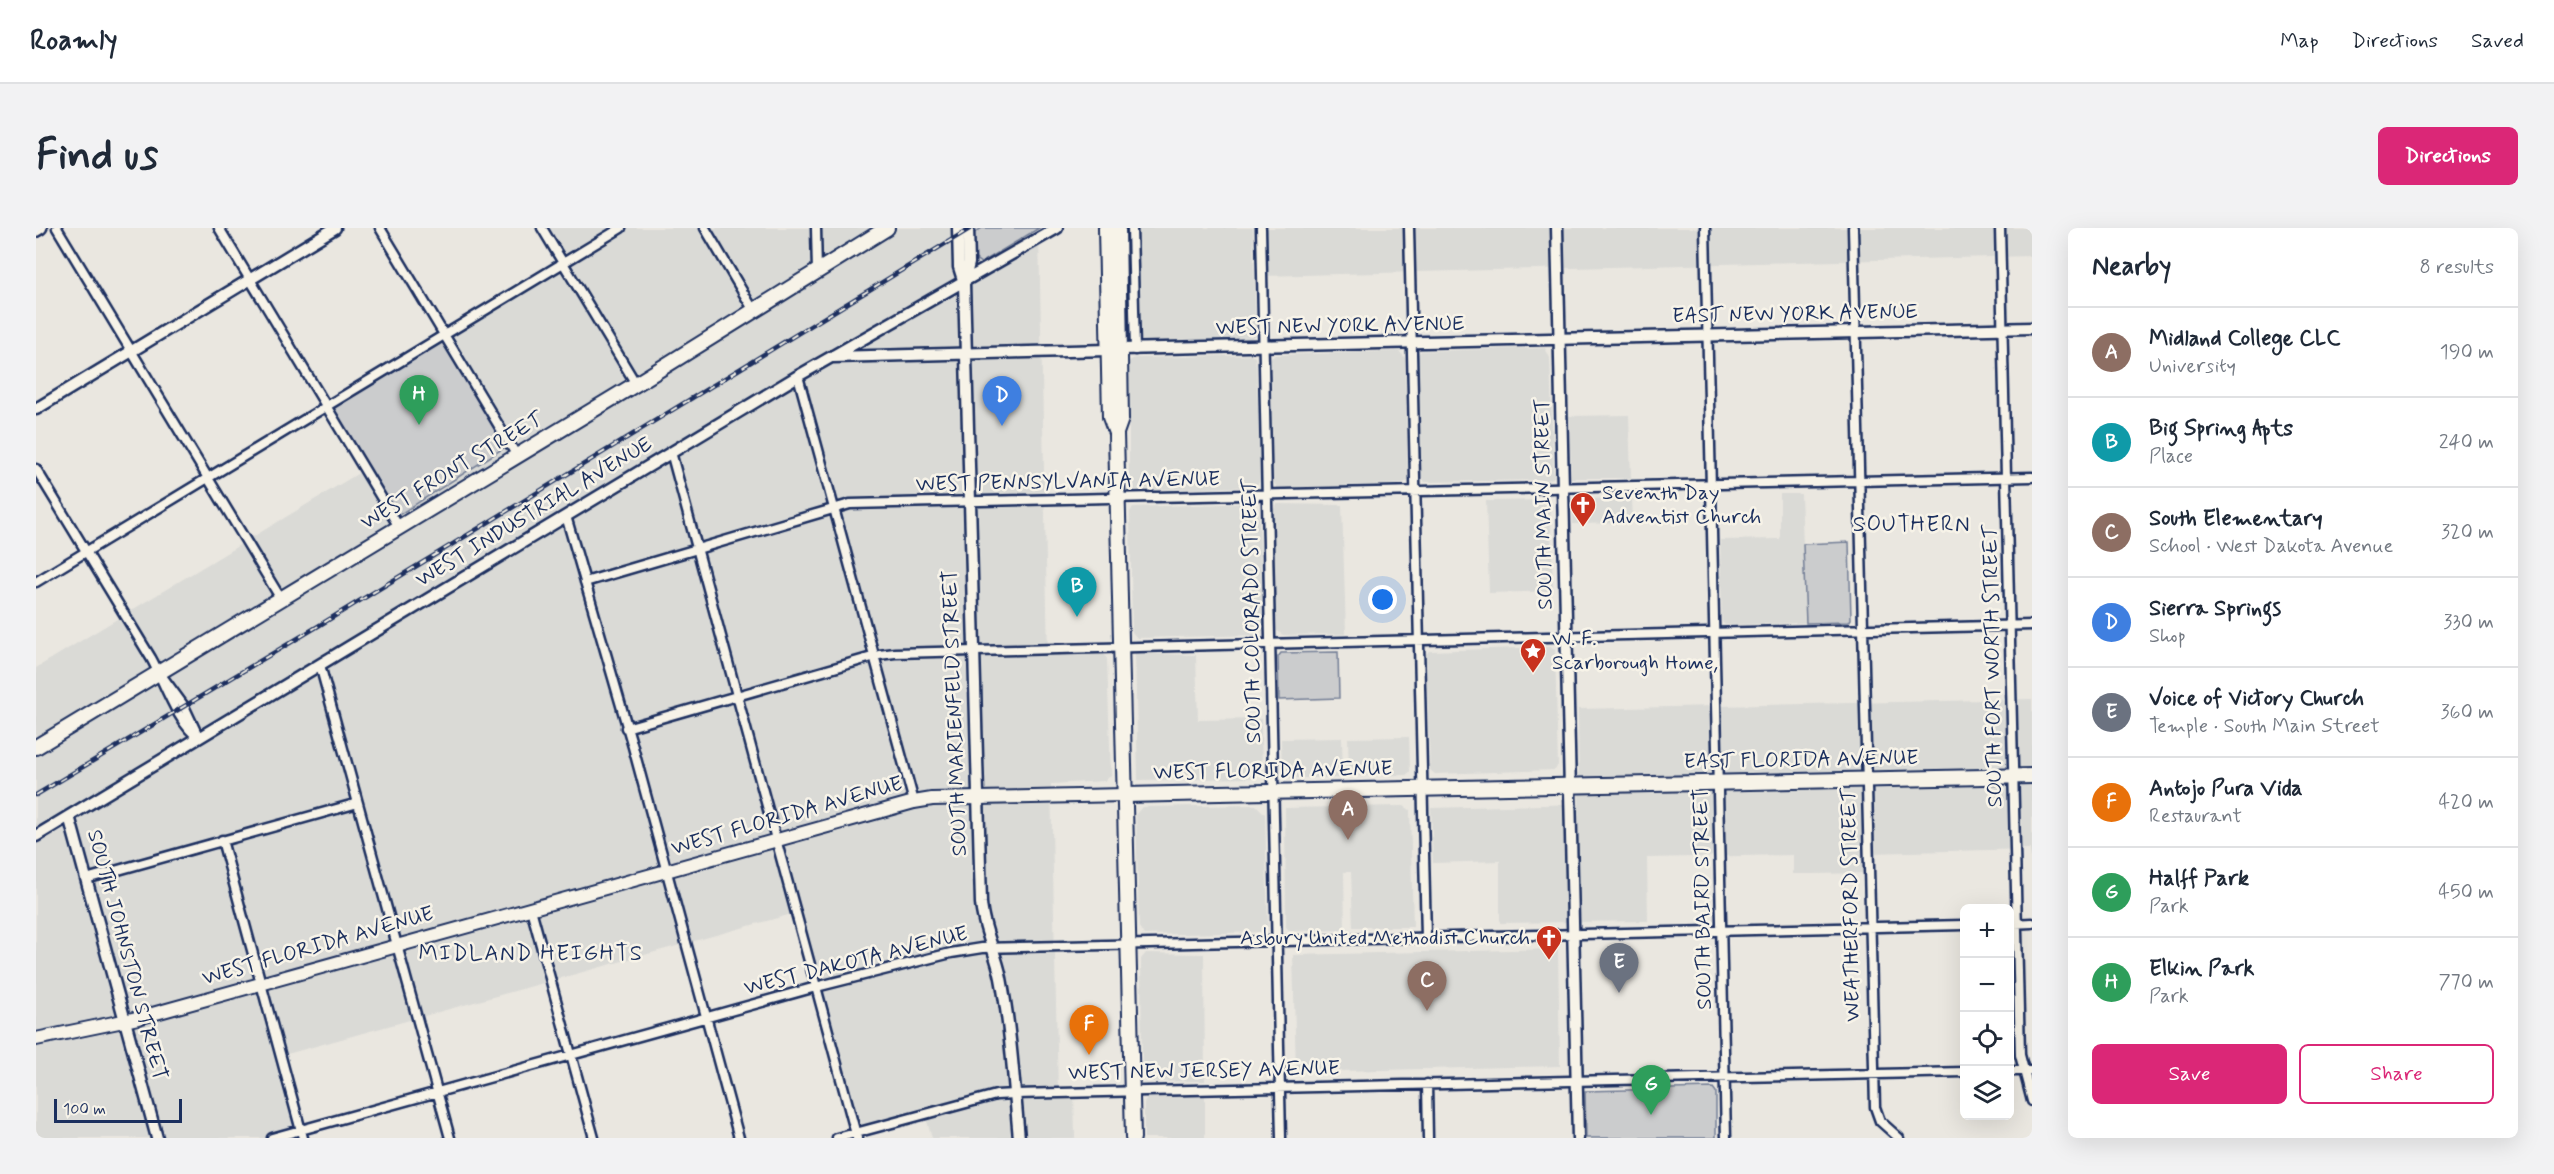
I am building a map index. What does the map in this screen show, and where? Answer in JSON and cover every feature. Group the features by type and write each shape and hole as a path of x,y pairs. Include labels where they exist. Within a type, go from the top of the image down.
{"main road":[{"name":"WEST FRONT STREET","path":"36,746 636,384 887,228"},
{"path":"1106,228 1121,350"},
{"path":"1118,228 1121,419 1116,433 1117,499 1133,1138"},
{"name":"EAST FLORIDA AVENUE","path":"1570,786 2032,776"},
{"name":"WEST FLORIDA AVENUE","path":"36,1039 126,1021 914,802 932,799 1570,786"}],"street":[{"path":"36,231 41,228"},
{"path":"57,228 280,599"},
{"path":"219,228 399,527"},
{"path":"36,409 335,228"},
{"path":"380,228 517,456"},
{"path":"542,228 636,384"},
{"path":"36,582 621,228"},
{"path":"705,228 754,311"},
{"path":"816,228 817,272"},
{"name":"SOUTH MARIENFELD STREET","path":"958,228 959,267 964,283"},
{"name":"SOUTH MARIENFELD STREET","path":"968,228 969,263 964,283 976,798 981,912 998,968 1004,999 1018,1138"},
{"name":"WEST INDUSTRIAL AVENUE","path":"36,836 798,376 1057,228"},
{"path":"1121,350 1132,228"},
{"name":"SOUTH COLORADO STREET","path":"1262,228 1281,1138"},
{"path":"1410,228 1426,937"},
{"name":"SOUTH MAIN STREET","path":"1557,228 1578,1138"},
{"name":"SOUTH BAIRD STREET","path":"1705,228 1726,1138"},
{"name":"WEATHERFORD STREET","path":"1853,228 1874,1075 1876,1114 1882,1123 1899,1138"},
{"name":"SOUTH FORT WORTH STREET","path":"2000,228 2014,776 2013,904"},
{"name":"EAST NEW YORK AVENUE","path":"1560,340 2032,328"},
{"name":"WEST NEW YORK AVENUE","path":"831,357 1560,340"},
{"path":"798,376 914,802"},
{"path":"671,452 857,1136"},
{"path":"36,469 159,672 163,686 191,733 200,738"},
{"name":"WEST PENNSYLVANIA AVENUE","path":"585,582 850,504 2032,477"},
{"path":"566,516 667,872 739,1138"},
{"path":"626,728 874,656 895,653 2032,625"},
{"path":"320,664 450,1138"},
{"path":"86,879 358,802"},
{"name":"SOUTH JOHNSTON STREET","path":"69,816 157,1138"},
{"path":"222,840 302,1134"},
{"path":"531,909 594,1138"},
{"path":"2014,923 2032,923"},
{"name":"WEST DAKOTA AVENUE","path":"272,1138 302,1134 437,1092 816,987 951,953 991,947 1960,924"},
{"name":"SOUTH FORT WORTH STREET","path":"2014,942 2020,1055 2028,1071 2032,1101"},
{"name":"WEST NEW JERSEY AVENUE","path":"837,1138 857,1136 996,1095 1960,1072"},
{"path":"1427,1084 1428,1138"}],"shaded area":[{"path":"542,228 1006,228 1039,237 1048,655 1104,654 1107,659 1111,775 1105,781 1051,784 1058,1091 1074,1091 1075,1138 932,1138 926,1118 858,1135 799,912 280,1056 301,1132 280,1138 36,1138 36,668 468,407 445,334 563,263"},
{"path":"982,228 1039,228 981,263 973,257 972,234"},
{"path":"1136,228 1253,228 1256,335 1248,340 1139,342"},
{"path":"1260,228 2032,228 2032,256 1262,276"},
{"path":"445,334 510,444 394,518 327,406"},
{"path":"1545,348 1550,358 1554,477 1548,480 1425,482 1421,476 1417,356 1421,351"},
{"path":"1399,351 1405,358 1408,481 1401,484 1277,488 1273,481 1271,358 1275,355"},
{"path":"1250,355 1255,357 1256,365 1261,476 1259,483 1252,487 1129,490 1129,361 1135,358"},
{"path":"1629,415 1631,478 1571,478 1569,416"},
{"path":"1780,494 1801,494 1806,623 1725,625 1722,622 1720,540 1780,539"},
{"path":"1632,498 1633,523 1573,524 1572,499"},
{"path":"1547,500 1550,503 1553,591 1489,593 1486,501"},
{"path":"1254,503 1259,513 1263,630 1256,635 1137,638 1132,632 1130,512 1133,507"},
{"path":"1277,504 1342,505 1346,634 1283,635 1276,630 1273,510"},
{"path":"1849,542 1851,619 1849,622 1806,623 1803,544"},
{"path":"1552,647 1555,650 1558,765 1555,770 1435,774 1430,770 1426,654 1429,651"},
{"path":"1338,652 1339,698 1279,700 1278,657 1281,653"},
{"path":"1135,653 1196,655 1198,720 1261,719 1262,773 1254,778 1138,780"},
{"path":"2032,699 2032,868 2030,849 1869,853 1868,873 1793,874 1793,855 1647,858 1648,921 1500,923 1500,861 1433,863 1431,808 1579,804 1578,709"},
{"path":"1409,737 1410,772 1406,775 1349,776 1348,738"},
{"path":"1342,738 1343,778 1287,778 1282,774 1281,739"},
{"path":"1256,805 1265,814 1268,926 1262,932 1144,935 1139,927 1136,814 1142,807"},
{"path":"1404,806 1410,810 1413,927 1353,927 1351,872 1344,872 1345,930 1290,931 1286,927 1285,808"},
{"path":"1558,949 1560,1066 1296,1072 1293,955"},
{"path":"1146,953 1204,954 1205,1081 1146,1082 1142,1079 1141,959"},
{"path":"1713,1088 1716,1092 1716,1138 1586,1138 1585,1091"},
{"path":"1205,1096 1205,1138 1144,1138 1144,1103 1148,1097"}],"railway":[{"path":"36,795 315,628 971,228"}],"place":[{"name":"Elkin Park","path":"419,425"},
{"name":"Sierra Springs","path":"1002,426"},
{"name":"Seventh Day Adventist Church","path":"1583,528"},
{"name":"Big Spring Apts","path":"1077,617"},
{"name":"W. F. Scarborough Home,","path":"1533,674"},
{"name":"Midland College CLC","path":"1348,840"},
{"name":"Asbury United Methodist Church","path":"1549,961"},
{"name":"Voice of Victory Church","path":"1619,993"},
{"name":"South Elementary","path":"1427,1011"},
{"name":"Antojo Pura Vida","path":"1089,1055"},
{"name":"Halff Park","path":"1651,1115"}],"district":[{"name":"SOUTHERN","path":"1912,525"},
{"name":"MIDLAND HEIGHTS","path":"531,954"}]}
